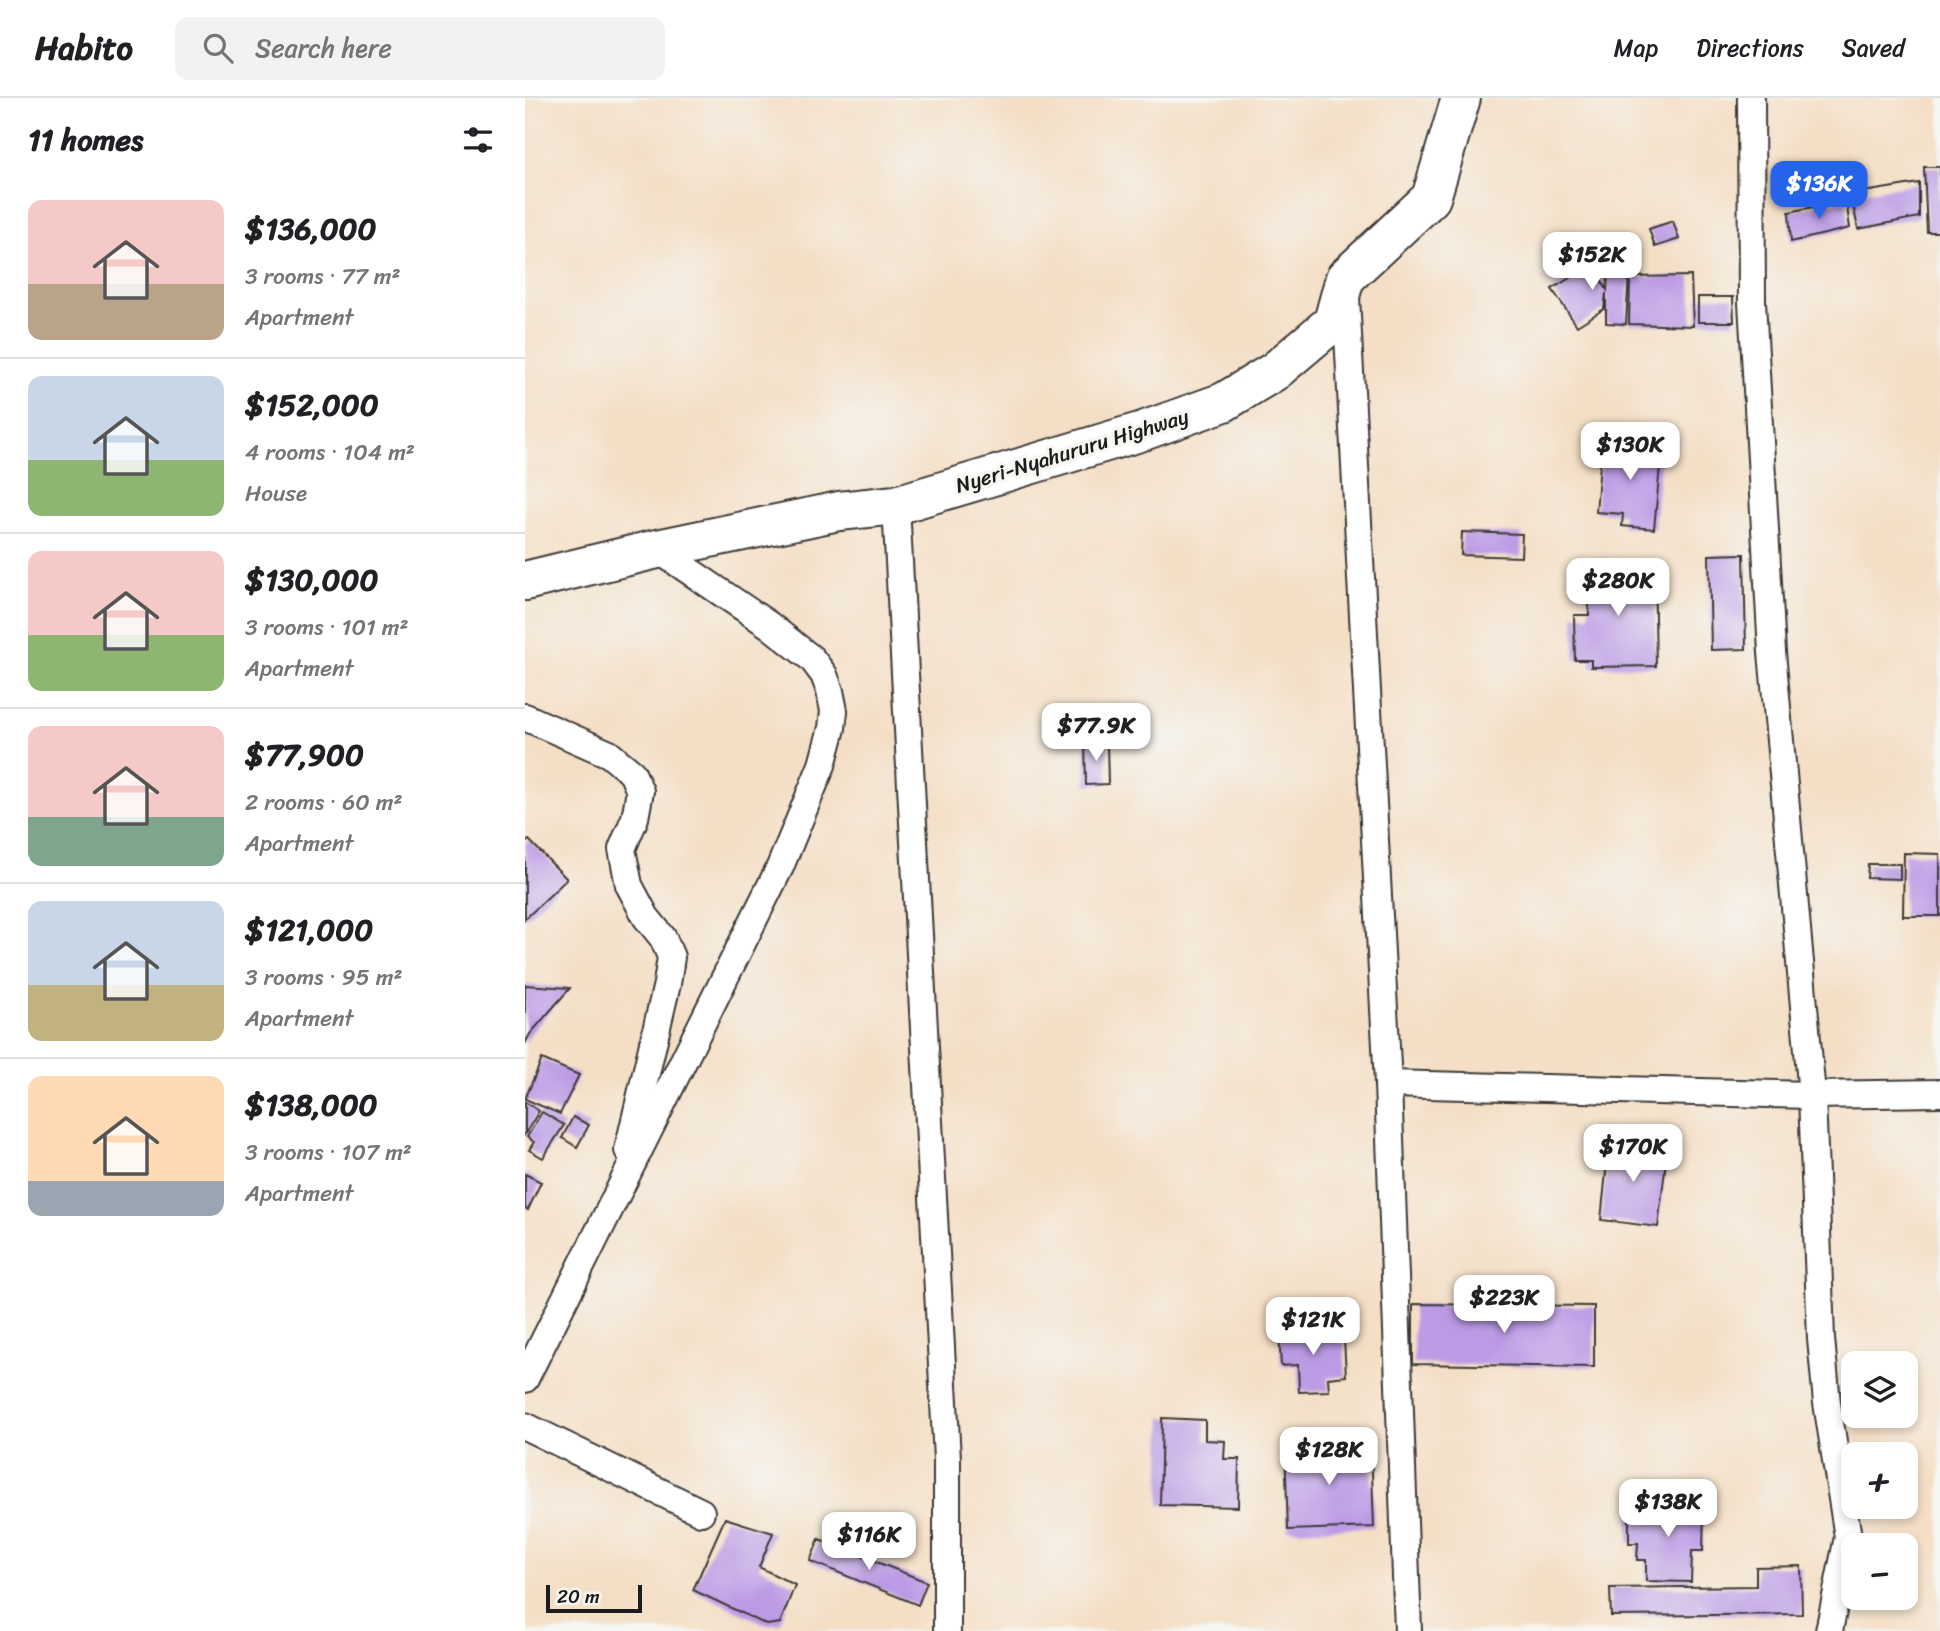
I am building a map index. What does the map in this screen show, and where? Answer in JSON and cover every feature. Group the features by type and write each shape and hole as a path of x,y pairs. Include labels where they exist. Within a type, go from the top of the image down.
{"highway":[{"path":"1345,278 1431,198 1461,98"},
{"name":"Nyeri-Nyahururu Highway","path":"525,581 657,549 839,511 896,505 1143,431 1224,402 1275,371 1333,322 1345,278"}],"street":[{"path":"1751,98 1752,302 1767,524 1772,652 1812,1095 1822,1352 1827,1403 1849,1536 1829,1631"},
{"path":"1345,278 1388,1084 1408,1631"},
{"path":"896,505 947,1460 947,1631"},
{"path":"525,1379 780,867 822,765 832,728 834,711 830,691 824,675 812,659 769,625 657,549"},
{"path":"525,717 609,754 632,773 639,791 635,818 622,849 629,885 646,917 663,938 671,957 618,1194"},
{"path":"1388,1084 1812,1095 1940,1093"},
{"path":"525,1426 701,1511"}],"building":[{"path":"1924,167 1940,167 1940,232 1927,232"},
{"path":"1919,183 1919,217 1858,229 1851,194"},
{"path":"1846,200 1850,228 1791,242 1789,212"},
{"path":"1673,221 1679,239 1655,247 1649,229"},
{"path":"1582,246 1607,290 1608,276 1629,276 1626,324 1606,323 1606,293 1604,309 1577,326 1552,289 1573,276 1562,259"},
{"path":"1691,276 1693,326 1629,324 1630,277"},
{"path":"1698,297 1733,297 1734,322 1698,322"},
{"path":"1602,440 1662,445 1654,529 1622,526 1623,514 1596,512"},
{"path":"1462,532 1522,534 1521,557 1461,555"},
{"path":"1744,554 1746,649 1711,650 1709,555"},
{"path":"1654,566 1656,666 1591,667 1591,660 1575,660 1574,615 1589,615 1588,567"},
{"path":"1085,742 1107,742 1108,784 1086,785"},
{"path":"529,840 567,879 525,919 525,843"},
{"path":"1904,853 1940,854 1940,916 1903,916"},
{"path":"1868,864 1900,864 1900,879 1867,878"},
{"path":"525,985 570,988 530,1034 525,1044"},
{"path":"542,1059 579,1075 560,1114 525,1099"},
{"path":"525,1102 539,1111 525,1134"},
{"path":"542,1112 564,1125 543,1158 529,1150 534,1142 527,1137"},
{"path":"573,1117 589,1125 577,1147 562,1138"},
{"path":"1647,1131 1644,1158 1666,1161 1658,1227 1601,1220 1609,1143"},
{"path":"525,1174 541,1182 528,1210 525,1208"},
{"path":"1413,1304 1594,1306 1594,1367 1413,1364"},
{"path":"1326,1328 1327,1340 1344,1339 1346,1376 1328,1378 1329,1391 1299,1392 1298,1365 1281,1366 1279,1331"},
{"path":"1162,1418 1205,1420 1205,1440 1225,1441 1224,1459 1239,1459 1238,1507 1160,1505"},
{"path":"1371,1444 1374,1527 1288,1530 1285,1446"},
{"path":"1643,1500 1695,1501 1695,1510 1704,1510 1703,1551 1692,1551 1691,1582 1646,1581 1646,1560 1637,1560 1638,1543 1629,1543 1629,1517 1643,1517"},
{"path":"725,1518 773,1533 759,1567 795,1585 780,1623 767,1625 693,1590"},
{"path":"819,1539 927,1582 918,1605 810,1561"},
{"path":"1801,1566 1802,1614 1611,1616 1610,1588 1756,1586 1756,1567"}]}
